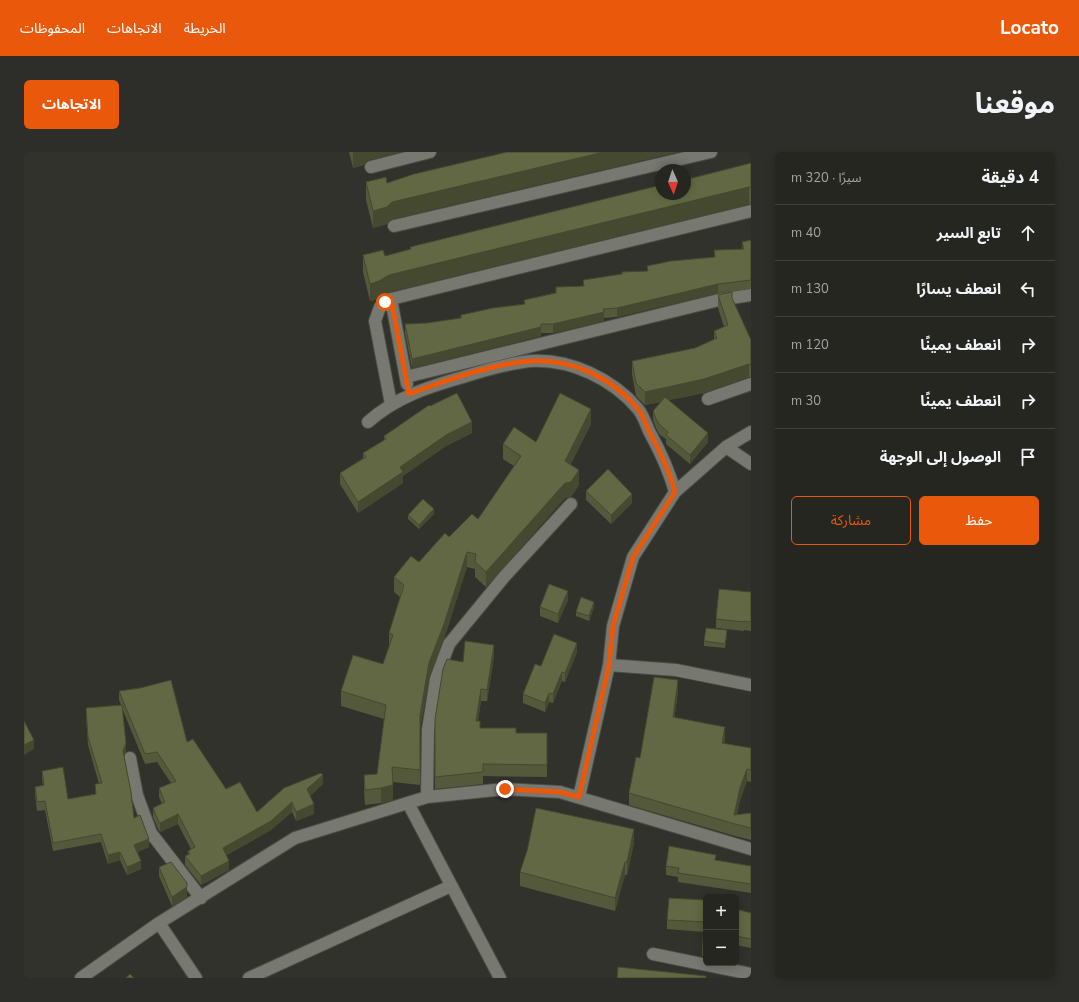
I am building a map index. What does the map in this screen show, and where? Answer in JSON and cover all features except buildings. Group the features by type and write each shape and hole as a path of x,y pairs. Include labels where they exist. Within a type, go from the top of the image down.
{"street":[{"path":"371,167 430,152"},
{"path":"394,226 711,152"},
{"path":"391,404 375,320 380,307 391,299 751,211"},
{"path":"406,377 719,300 751,295"},
{"path":"391,299 409,394"},
{"path":"368,422 391,404 409,394 472,374 532,361 562,364 591,373 617,388 639,410 669,469 675,492"},
{"path":"708,399 751,384"},
{"path":"579,797 609,665 613,626 633,557 675,492 726,447 751,432"},
{"path":"726,447 751,464"},
{"path":"427,797 428,730 436,679 449,644 504,577 571,504"},
{"path":"609,665 676,670 751,685"},
{"path":"130,758 137,795 151,833 201,898"},
{"path":"81,978 159,923 295,838 427,797 505,789 560,792 751,849"},
{"path":"408,803 499,978"},
{"path":"248,978 451,886"},
{"path":"159,923 196,978"},
{"path":"653,954 751,974"}],"route":[{"path":"385,302 391,299 409,394 431,386 501,366 532,361 562,364 591,373 617,388 639,410 669,469 675,492 633,557 613,626 609,665 579,797 560,792 505,789"}]}
